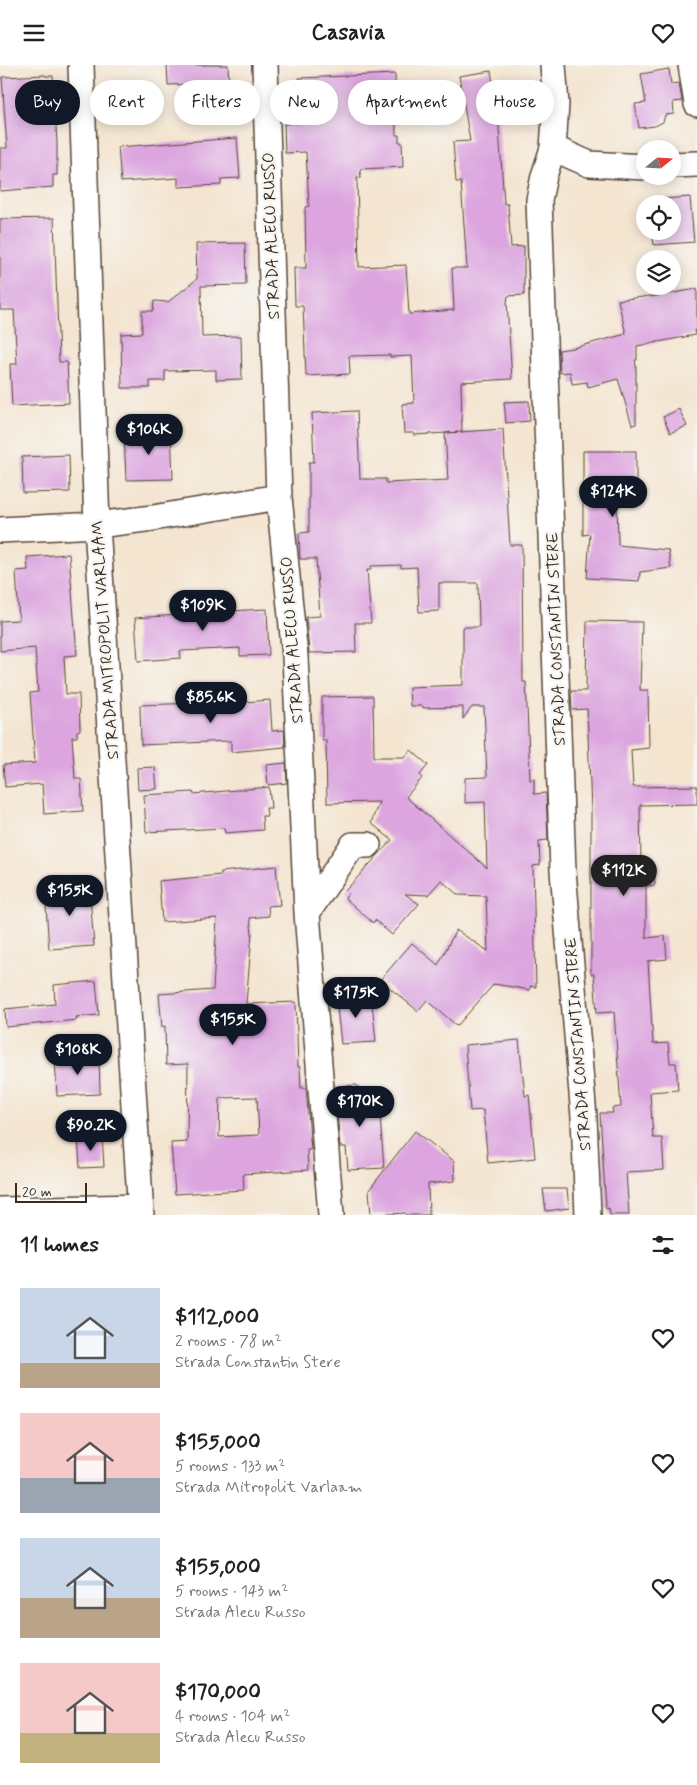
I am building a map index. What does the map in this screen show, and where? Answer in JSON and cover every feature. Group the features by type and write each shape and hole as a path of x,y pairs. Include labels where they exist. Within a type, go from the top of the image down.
{"street":[{"name":"STRADA MITROPOLIT VARLAAM","path":"81,65 97,525 141,1211"},
{"name":"STRADA ALECU RUSSO","path":"265,65 279,497 295,656 307,913 331,1215"},
{"name":"STRADA CONSTANTIN STERE","path":"553,65 556,104 553,148 539,200 563,871 584,1117 588,1215"},
{"path":"691,65 697,104"},
{"path":"553,148 589,164 636,167"},
{"path":"681,165 697,164"},
{"path":"0,530 97,525 153,519 279,497"},
{"path":"307,913 354,845 368,845"},
{"path":"0,1210 141,1211"}],"building":[{"path":"167,65 228,65 229,80 174,80 174,85 168,85"},
{"path":"669,69 671,84 679,83 682,101 673,102 674,114 665,115 663,122 655,126 639,128 635,104 646,103 641,74"},
{"path":"491,71 492,80 476,80 476,125 499,125 504,203 508,204 511,247 524,246 524,295 508,296 507,303 512,379 461,382 462,432 414,435 414,433 404,433 402,404 414,403 412,356 349,356 350,374 306,376 303,306 295,306 294,268 306,268 305,207 309,206 306,152 285,153 284,125 338,125 338,80 299,80 299,78 395,74 395,80 348,80 348,125 396,125 396,135 399,135 399,142 402,142 403,167 360,169 361,178 357,178 359,267 406,265 409,314 454,310 452,268 467,268 461,182 456,182 453,142 470,141 466,117 466,80 460,80 459,76"},
{"path":"53,76 53,80 15,80 15,125 56,125 57,175 53,175 53,187 0,191 0,148 7,148 2,77"},
{"path":"237,138 240,178 221,179 221,185 178,187 178,178 121,182 118,147"},
{"path":"690,197 694,242 654,245 653,240 681,240 681,198"},
{"path":"54,218 59,362 67,362 69,403 12,406 10,364 17,364 14,310 0,310 0,219"},
{"path":"245,243 246,285 201,286 202,337 241,336 242,379 216,380 216,370 165,371 165,381 150,381 150,388 122,388 121,334 142,333 142,311 153,311 154,301 168,302 197,279 196,244"},
{"path":"697,289 697,330 694,330 695,335 637,346 637,360 635,360 636,424 632,425 618,379 588,387 587,382 572,384 570,372 560,373 559,350 626,334 618,300 681,295 681,292"},
{"path":"529,401 530,421 506,423 504,402"},
{"path":"679,409 687,426 670,433 663,417"},
{"path":"357,411 360,479 386,479 386,483 448,480 445,433 503,429 510,545 522,545 523,682 526,682 530,780 534,779 534,794 546,793 548,840 539,841 540,865 533,866 536,987 530,986 530,990 494,984 457,1026 427,1000 418,1011 380,980 412,943 438,965 456,930 488,951 486,896 458,895 441,880 428,895 405,894 419,904 392,935 375,920 373,923 345,898 348,894 345,891 392,840 371,823 379,802 327,803 326,740 322,740 322,697 373,696 374,757 405,757 411,750 428,765 420,775 422,778 406,797 487,868 485,802 465,803 465,778 487,777 484,707 472,707 463,719 463,707 423,708 423,706 410,706 409,687 463,685 463,627 479,627 478,583 439,583 439,611 419,612 417,567 401,568 401,565 371,566 371,570 367,570 371,623 355,623 356,652 309,653 306,617 320,616 316,559 300,559 299,533 309,532 309,462 314,462 312,413"},
{"path":"171,431 173,479 126,480 124,433"},
{"path":"583,451 636,451 636,498 617,498 618,545 668,550 671,568 640,572 639,581 587,578 590,534 583,535"},
{"path":"69,455 70,492 23,493 22,457"},
{"path":"69,554 77,655 64,656 66,694 79,694 80,730 77,731 77,737 72,737 75,779 81,779 83,811 44,814 42,784 5,787 3,765 35,763 30,693 38,692 35,648 0,651 0,621 19,620 16,571 28,570 27,557"},
{"path":"228,594 229,611 267,609 269,655 240,656 240,648 182,651 180,652 181,658 138,661 135,618 205,613 204,595"},
{"path":"587,621 642,622 640,690 648,690 649,748 631,750 633,787 697,786 697,804 640,805 641,865 654,865 655,885 646,886 646,938 665,936 667,959 648,961 653,1044 668,1043 670,1063 676,1063 678,1090 650,1092 653,1138 662,1138 664,1170 626,1172 629,1215 610,1215 609,1208 606,1209 600,1113 613,1113 612,1108 621,1107 614,1012 597,1013 594,974 591,974 591,810 587,709 572,710 571,691 586,691"},
{"path":"221,695 220,704 270,700 272,731 284,730 285,747 231,752 231,741 141,745 140,705 198,703 198,696"},
{"path":"286,763 287,783 268,785 266,765"},
{"path":"155,767 157,789 138,790 137,768"},
{"path":"269,787 271,808 266,808 267,816 262,816 263,830 225,833 224,828 146,832 144,795 193,792 193,794"},
{"path":"276,866 280,905 268,906 269,916 250,918 252,933 246,1004 296,1002 298,1067 300,1067 301,1088 306,1088 311,1150 307,1150 308,1170 243,1174 244,1190 175,1194 171,1143 187,1142 188,1064 166,1065 165,1026 162,1027 159,994 213,990 217,918 162,922 159,881 221,875 221,872","holes":["257,1097 259,1135 219,1137 220,1098"]},
{"path":"89,883 94,946 49,949 46,906 52,906 52,884"},
{"path":"96,981 99,1015 76,1017 77,1020 6,1027 5,1009 55,1004 54,985"},
{"path":"371,993 376,1042 341,1044 336,997"},
{"path":"519,1040 525,1096 529,1095 535,1158 488,1163 483,1110 470,1111 465,1045"},
{"path":"99,1056 100,1094 57,1096 55,1057"},
{"path":"356,1085 379,1103 384,1168 348,1170 346,1147 340,1147 335,1087"},
{"path":"415,1131 454,1161 455,1181 428,1184 429,1215 406,1215 405,1213 371,1215 369,1190"},
{"path":"102,1135 104,1167 80,1168 78,1137"},
{"path":"543,1189 567,1189 569,1208 546,1211"}]}
